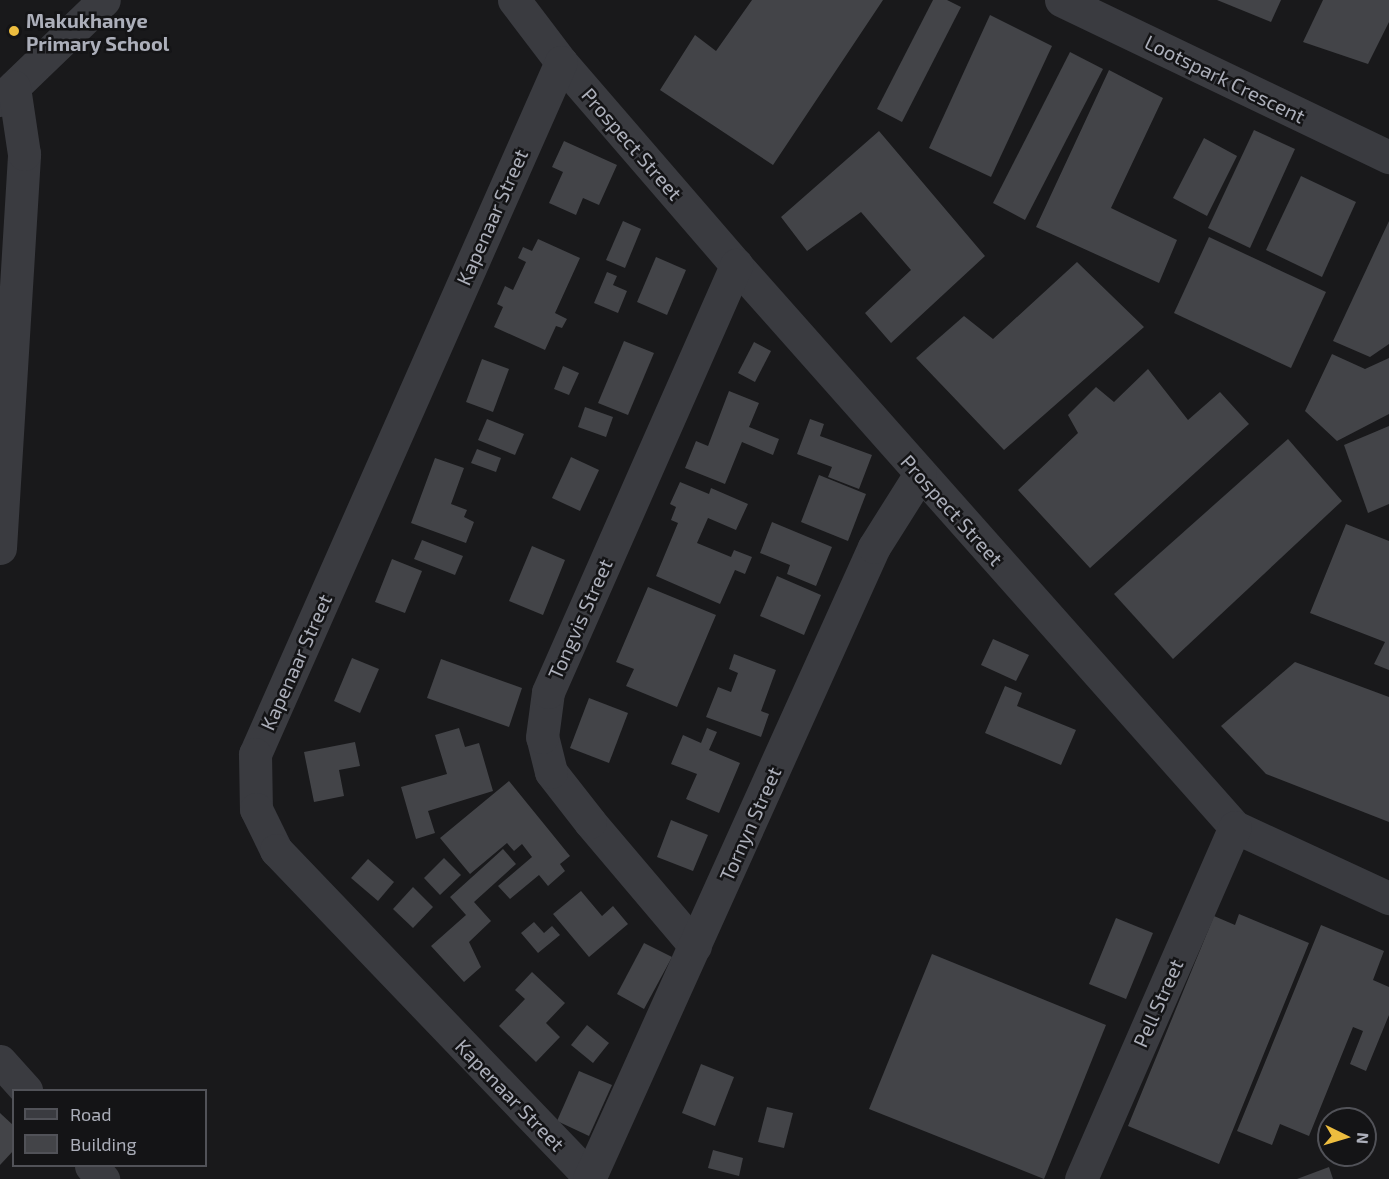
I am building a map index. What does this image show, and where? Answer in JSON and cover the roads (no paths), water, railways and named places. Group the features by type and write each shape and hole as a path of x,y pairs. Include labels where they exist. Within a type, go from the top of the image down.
{"street":[{"path":"0,548 24,154 7,93 105,0"},
{"name":"Lootspark Crescent","path":"1060,0 1389,157"},
{"name":"Prospect Street","path":"527,5 561,62 920,474 1235,827 1389,898"},
{"name":"Kapenaar Street","path":"561,62 255,754 256,809 276,850 589,1179"},
{"name":"Tongvis Street","path":"695,946 590,822 551,772 542,736 548,692 736,265"},
{"name":"Tornyn Street","path":"589,1179 874,547 920,474"},
{"name":"Pell Street","path":"1082,1179 1235,827"},
{"path":"0,1061 25,1089"},
{"path":"92,1167 103,1179"}],"place":[{"name":"Makukhanye Primary School","path":"14,31"}]}
